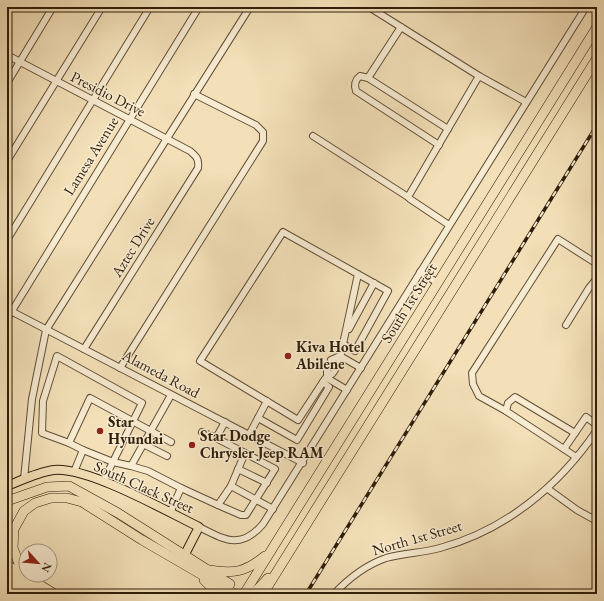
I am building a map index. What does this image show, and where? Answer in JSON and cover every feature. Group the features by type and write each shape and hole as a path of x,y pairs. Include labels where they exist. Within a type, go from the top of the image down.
{"highway":[{"name":"South 1st Street","path":"243,594 597,27"},
{"name":"South 1st Street","path":"263,594 597,58"},
{"path":"438,283 452,291"},
{"path":"7,501 47,487 68,486 118,514 183,558 211,587 215,594"},
{"path":"18,561 13,548 14,529 24,511 35,503 51,498 67,498 82,502 206,570 243,594"},
{"path":"250,594 263,585 291,549"},
{"path":"206,570 229,573 238,572 249,568 270,552"},
{"path":"7,565 18,571"},
{"path":"193,570 235,594"},
{"path":"7,574 39,594"},
{"path":"38,583 55,594"},
{"path":"7,584 31,594"}],"main road":[{"name":"South Clack Street","path":"7,486 54,470 74,472 103,482 199,527"},
{"path":"183,558 199,527"}],"street":[{"path":"7,83 53,7"},
{"path":"7,161 102,7"},
{"path":"7,240 150,7"},
{"name":"Lamesa Avenue","path":"7,319 9,310 199,7"},
{"path":"24,479 32,400 46,330 250,7"},
{"path":"369,7 479,76 526,102"},
{"name":"South 1st Street","path":"199,527 226,540 235,541 246,539 255,533 273,509 586,7"},
{"path":"368,78 401,27"},
{"name":"Presidio Drive","path":"7,55 167,139 197,157"},
{"path":"439,145 356,91 355,83 357,78 360,76 368,78 448,129"},
{"path":"408,197 479,76"},
{"path":"120,368 263,141 263,132 256,125 194,94"},
{"path":"313,136 449,225"},
{"name":"Aztec Drive","path":"84,349 198,168 197,157"},
{"path":"343,344 355,351 388,291 358,274 283,232 200,361 298,420 325,380 333,373 339,363 340,356 358,274"},
{"path":"576,457 506,411 479,396 473,384 472,373 558,239 597,264"},
{"path":"420,272 438,283"},
{"path":"566,325 597,278"},
{"path":"345,336 374,283"},
{"name":"Alameda Road","path":"9,310 303,463"},
{"path":"103,482 113,462 132,422 142,403 57,356 43,401 42,433 113,462 148,472 218,505 241,515 246,515 257,500 275,469 202,432"},
{"path":"340,356 361,368"},
{"path":"331,360 340,356"},
{"path":"258,418 297,440 329,387 325,380 327,368"},
{"path":"325,380 347,390"},
{"path":"131,466 171,395"},
{"path":"506,411 508,404 516,397 575,433"},
{"path":"69,443 90,398 171,442"},
{"path":"249,435 267,401"},
{"path":"564,449 586,417 597,425"},
{"path":"216,438 224,422"},
{"name":"North 1st Street","path":"334,594 344,583 369,566 386,558 440,548 474,535 510,518 548,489 584,449 597,430"},
{"path":"143,444 167,456"},
{"path":"74,472 83,450"},
{"path":"218,505 230,486 245,453"},
{"path":"238,469 267,483"},
{"path":"230,486 273,509"},
{"path":"170,513 181,488"},
{"path":"548,489 577,510 597,521"}],"railway":[{"path":"306,594 597,125"}],"place":[{"name":"Kiva Hotel Abilene","path":"288,356"},
{"name":"Star Hyundai","path":"100,431"},
{"name":"Star Dodge Chrysler Jeep RAM","path":"192,445"}]}
